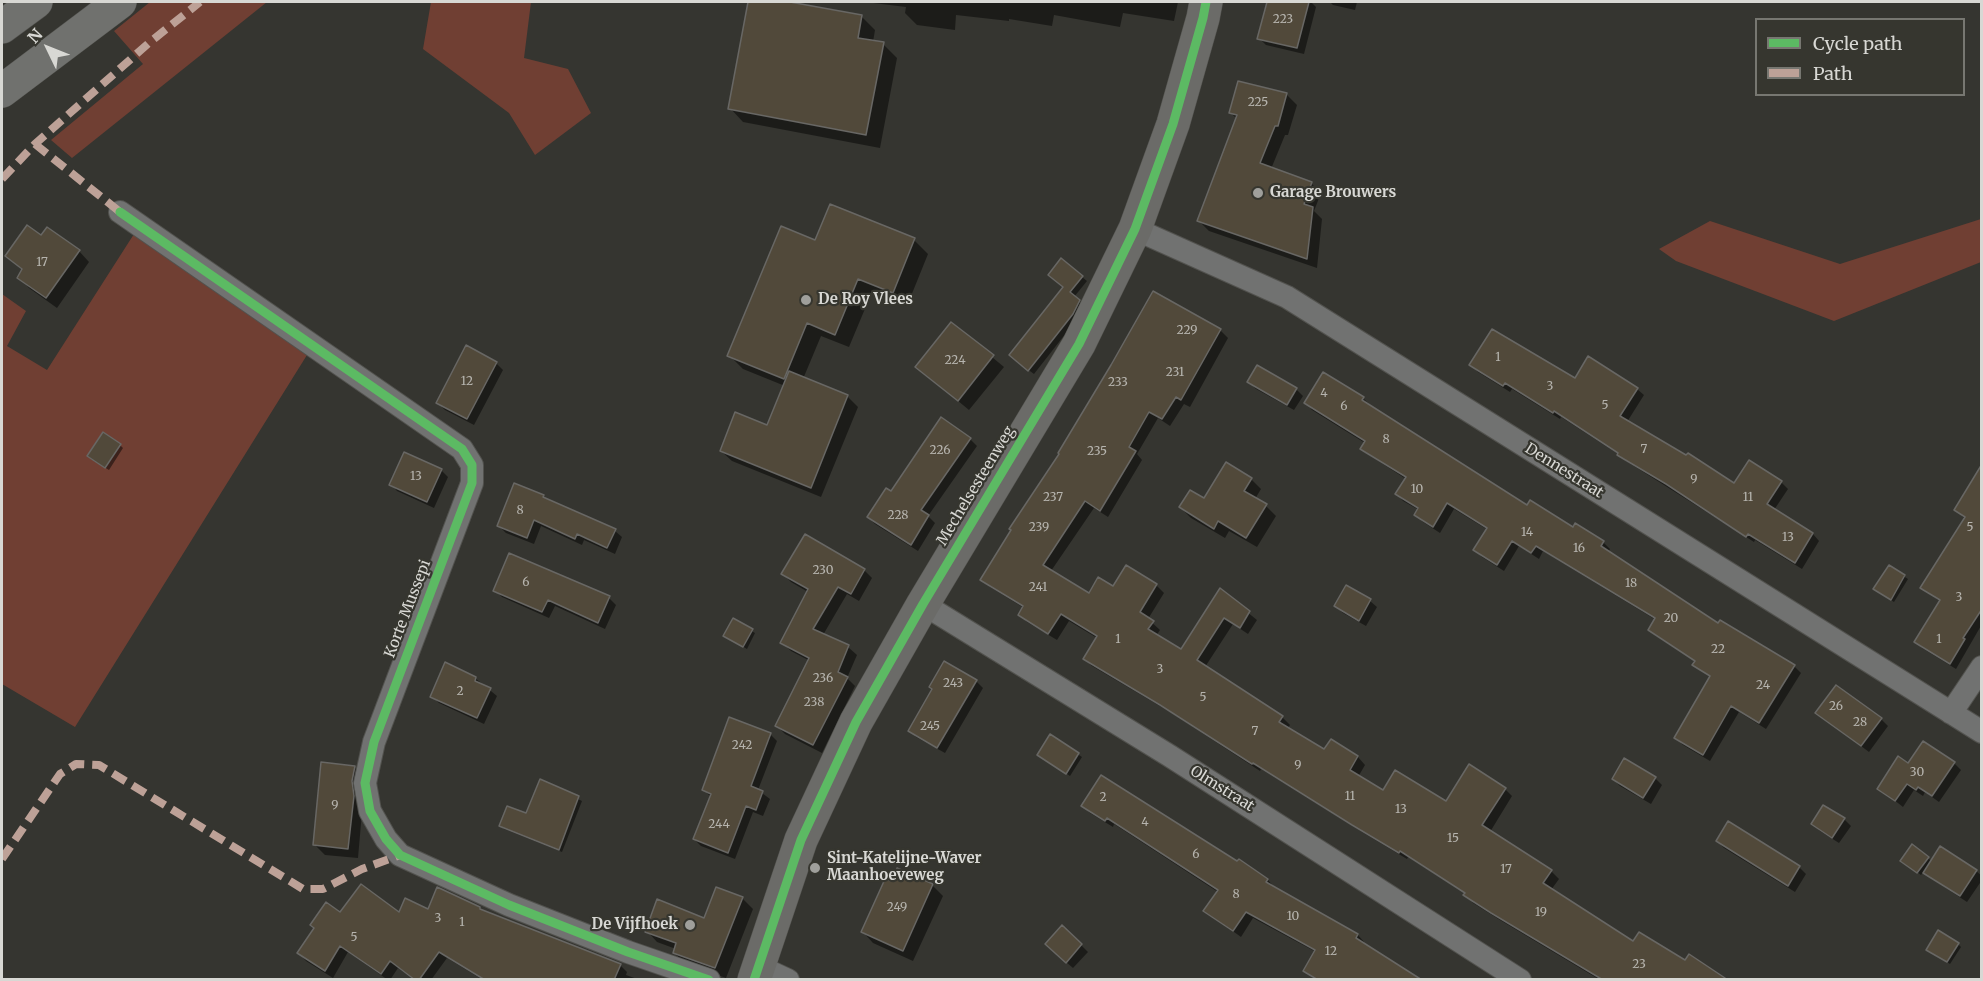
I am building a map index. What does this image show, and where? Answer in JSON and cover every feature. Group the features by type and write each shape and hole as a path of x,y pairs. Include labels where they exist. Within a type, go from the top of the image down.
{"highway":[{"path":"2,27 36,2"},
{"path":"2,91 120,2"}],"main road":[{"name":"Mechelsesteenweg","path":"756,973 801,840 856,722 923,604 1080,344 1136,230 1173,124 1206,2"}],"street":[{"name":"Korte Mussepi","path":"120,212 462,449 472,465 472,483 374,742 365,783 370,811 386,839 400,855 509,905 628,952 709,980"},
{"name":"Dennestraat","path":"1136,230 1287,297 1982,732"},
{"name":"Olmstraat","path":"923,604 1170,756 1520,980"},
{"path":"1952,713 1982,667"},
{"path":"756,973 788,980"}],"shaded area":[{"path":"150,2 267,2 72,158 51,140 143,64 114,31"},
{"path":"431,2 531,2 524,58 568,69 591,113 535,155 509,113 423,49"},
{"path":"1981,219 1981,262 1834,321 1676,261 1659,249 1710,221 1840,264"},
{"path":"134,234 307,355 75,727 2,684 2,294 26,311 7,346 47,370"}],"building":[{"path":"748,2 790,2 862,15 858,38 884,42 866,135 728,109"},
{"path":"1267,2 1309,2 1297,48 1257,39"},
{"name":"Garage Brouwers","path":"1238,81 1287,93 1278,126 1275,126 1260,163 1312,182 1304,204 1313,207 1307,259 1197,221 1237,115 1229,113"},
{"path":"830,204 915,238 893,293 858,279 835,335 807,323 784,379 727,356 781,226 815,240"},
{"path":"27,225 41,235 47,227 80,250 46,298 17,278 22,269 5,256"},
{"path":"1061,258 1083,276 1070,292 1080,300 1073,314 1028,371 1009,355 1063,287 1048,275"},
{"path":"1153,291 1221,329 1181,400 1176,397 1162,419 1149,412 1129,447 1136,451 1100,511 1085,501 1043,565 1089,593 1098,577 1113,586 1126,565 1157,584 1140,612 1154,621 1148,629 1181,649 1220,588 1250,611 1240,628 1224,618 1197,660 1283,716 1279,722 1324,749 1331,739 1358,756 1350,770 1383,790 1395,770 1446,801 1469,764 1506,788 1482,825 1552,870 1543,883 1633,941 1639,932 1685,960 1689,954 1728,980 1603,980 1491,913 1463,895 1465,893 1400,851 1399,853 1352,825 1083,659 1097,636 1061,614 1048,634 1018,615 1023,606 980,580 1011,530 1009,529 1059,454"},
{"path":"951,322 994,355 958,401 915,367"},
{"path":"1492,329 1575,378 1588,356 1638,388 1620,416 1686,455 1688,453 1734,483 1749,460 1782,481 1767,504 1813,533 1795,563 1748,534 1746,537 1666,484 1617,455 1618,453 1554,411 1553,413 1505,383 1503,386 1469,365"},
{"path":"466,345 497,362 467,419 436,403"},
{"path":"1257,365 1297,388 1287,405 1247,382"},
{"path":"789,371 848,395 811,488 720,451 735,412 767,425"},
{"path":"1323,372 1364,397 1362,400 1527,505 1530,500 1573,527 1575,523 1604,541 1601,546 1718,623 1720,620 1795,665 1759,723 1731,706 1703,755 1674,738 1710,676 1692,665 1695,661 1648,630 1655,618 1536,546 1531,553 1512,541 1497,565 1473,550 1487,528 1447,503 1433,527 1414,515 1418,508 1395,494 1406,477 1360,449 1365,441 1304,403"},
{"path":"941,417 971,438 921,510 929,515 911,545 867,517 886,488 891,491"},
{"path":"103,432 121,444 105,468 87,456"},
{"path":"404,452 442,469 427,502 389,485"},
{"path":"1226,462 1252,478 1244,491 1267,504 1246,538 1218,521 1214,529 1179,507 1190,490 1204,498"},
{"path":"1982,464 1982,609 1963,638 1965,639 1950,664 1914,642 1940,600 1920,588 1965,517 1954,510"},
{"path":"514,483 616,529 607,548 577,534 575,539 534,520 527,538 497,526"},
{"path":"805,534 865,569 851,594 838,587 813,629 849,645 838,672 848,677 813,745 775,726 809,658 780,643 808,589 781,574"},
{"path":"509,553 610,596 598,623 548,600 542,612 493,591"},
{"path":"1889,565 1905,575 1891,600 1873,589"},
{"path":"1346,585 1371,599 1359,621 1334,606"},
{"path":"733,618 753,629 743,647 723,636"},
{"path":"944,661 977,680 937,748 908,731 932,689 929,687"},
{"path":"445,662 476,677 475,681 491,688 477,718 430,697"},
{"path":"1836,685 1882,718 1861,746 1815,713"},
{"path":"729,717 771,733 751,786 763,791 756,810 746,806 728,853 693,839 711,794 702,790"},
{"path":"1050,734 1079,753 1066,774 1037,755"},
{"path":"1923,741 1955,762 1932,796 1918,787 1916,790 1907,784 1895,801 1877,789 1898,756 1908,763"},
{"path":"1624,758 1656,777 1643,798 1612,779"},
{"path":"321,762 355,766 348,849 313,845"},
{"path":"1101,775 1237,861 1239,859 1268,879 1266,882 1358,934 1356,938 1422,980 1318,980 1303,971 1315,950 1246,912 1233,931 1203,911 1218,890 1107,818 1105,821 1081,806"},
{"path":"540,779 579,796 559,850 499,826 507,806 526,813"},
{"path":"1823,805 1845,818 1832,838 1811,824"},
{"path":"1728,821 1800,866 1788,886 1716,841"},
{"path":"1912,844 1929,857 1917,873 1900,861"},
{"path":"1940,846 1977,870 1960,896 1923,873"},
{"path":"897,868 933,884 903,951 861,932 885,879 891,881"},
{"path":"361,884 399,912 405,898 428,909 437,887 480,909 621,964 614,980 485,980 439,952 419,980 415,980 390,961 381,974 340,946 325,971 297,953 314,928 310,925 326,902 340,912"},
{"name":"De Vijfhoek","path":"716,887 743,897 715,968 673,953 676,943 645,932 657,899 704,918"},
{"path":"1062,925 1082,944 1066,963 1045,944"},
{"path":"1938,930 1959,943 1947,962 1926,950"}],"marked path":[{"path":"2,179 35,144 150,42 200,2"},
{"path":"35,144 120,212"},
{"path":"2,859 60,774 76,764 99,765 303,889 323,889 362,869 400,855"}],"cycle path":[{"path":"754,980 801,840 856,722 923,604 1079,344 1135,229 1173,124 1206,2"},
{"path":"120,212 462,449 472,465 472,483 374,742 365,783 370,811 386,839 400,855 509,905 628,952 709,980"}],"place":[{"name":"Garage Brouwers","path":"1258,193"},
{"name":"De Roy Vlees","path":"806,300"},
{"name":"Sint-Katelijne-Waver Maanhoeveweg","path":"815,868"},
{"name":"De Vijfhoek","path":"690,925"}]}
